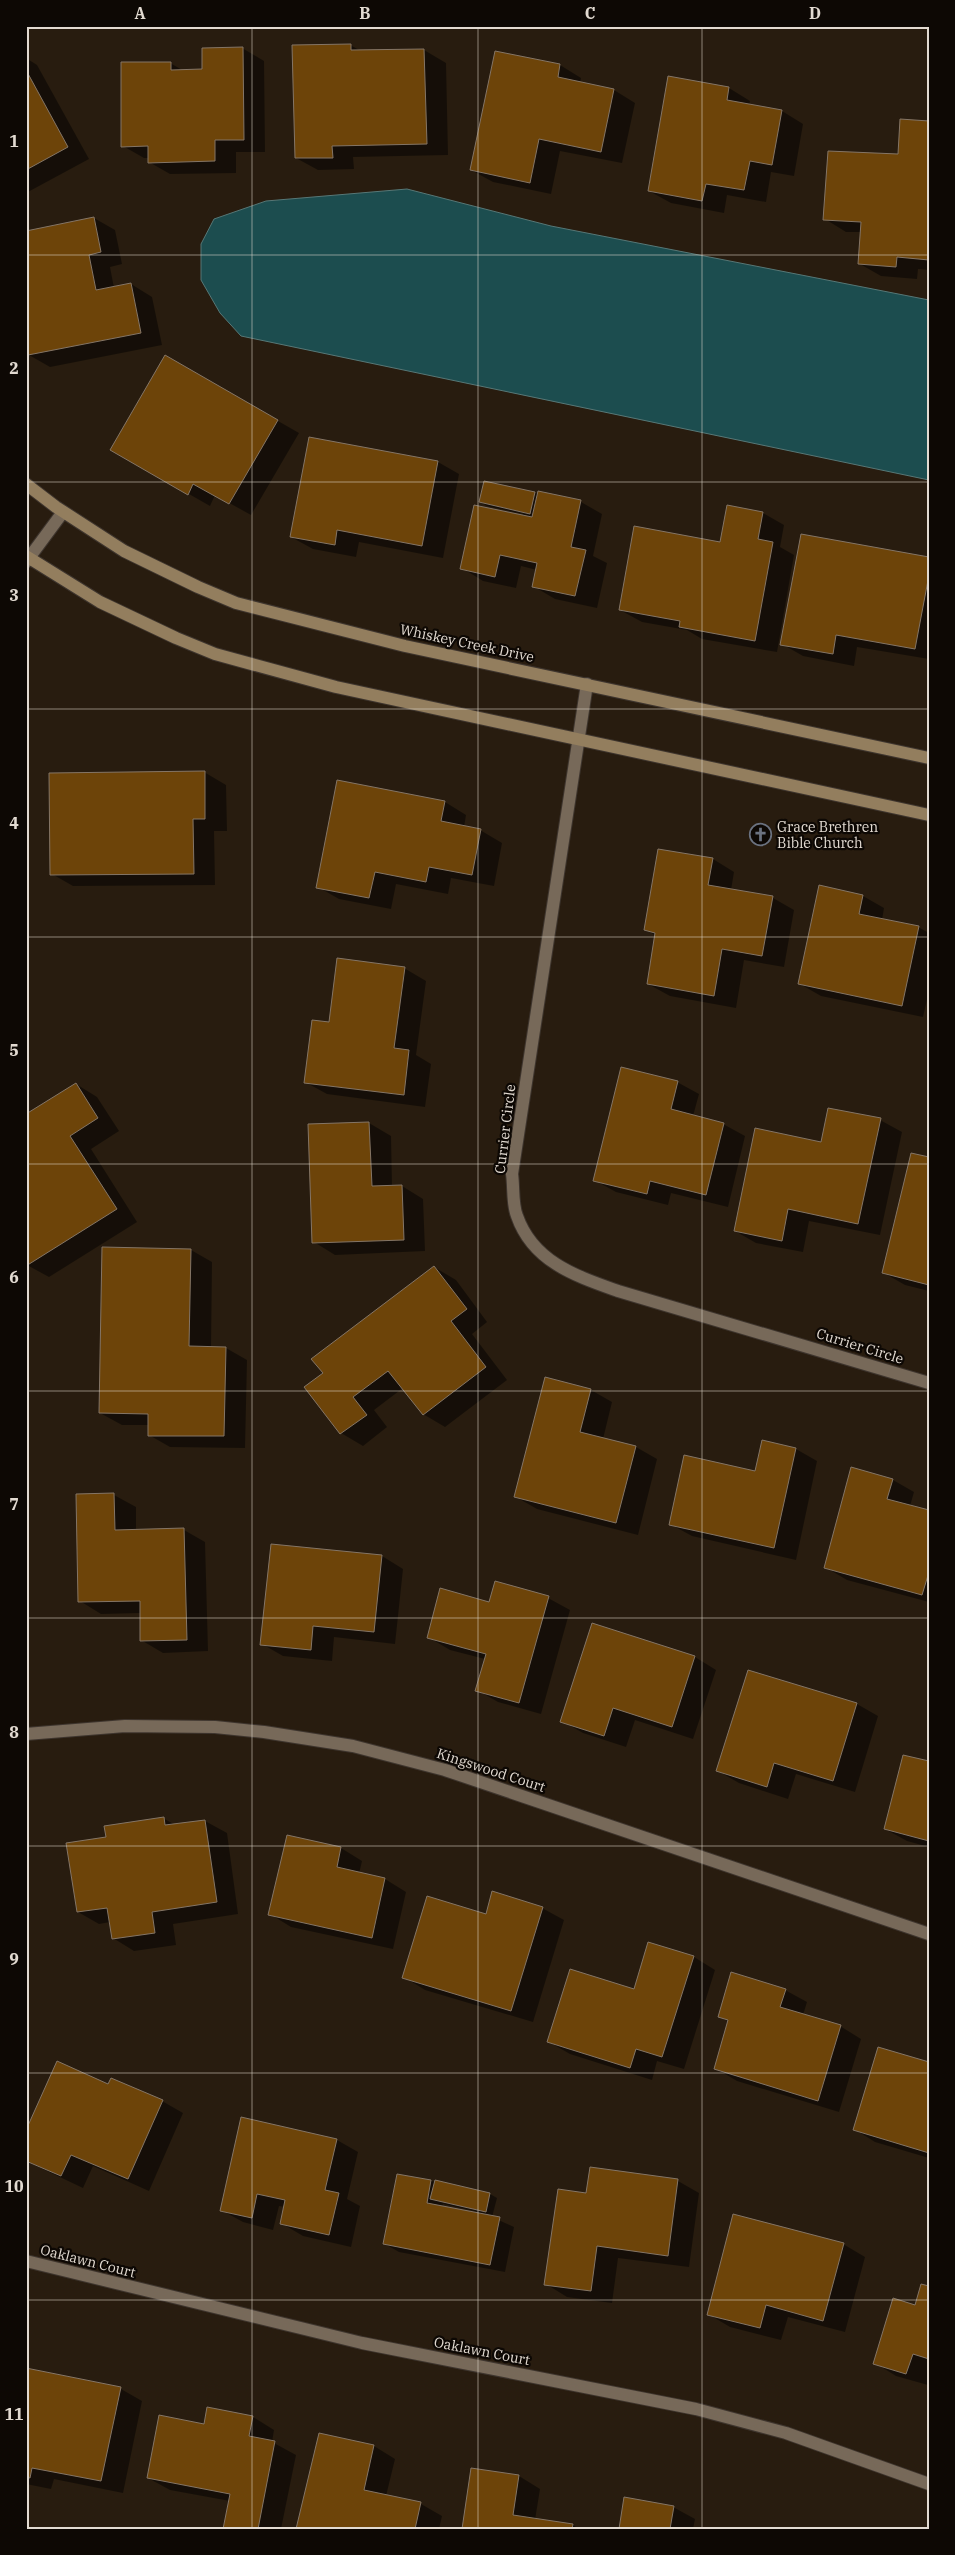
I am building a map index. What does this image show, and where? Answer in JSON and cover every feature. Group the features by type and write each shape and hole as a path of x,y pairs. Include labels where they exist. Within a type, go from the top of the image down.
{"street":[{"name":"Whiskey Creek Drive","path":"26,484 63,512 124,551 236,603 406,646 929,758"},
{"path":"63,512 27,559 100,602 214,654 336,687 929,816"},
{"name":"Currier Circle","path":"587,684 512,1174 516,1216 538,1252 574,1276 618,1291 929,1383"},
{"name":"Kingswood Court","path":"26,1734 125,1726 214,1727 264,1732 353,1746 446,1770 929,1934"},
{"name":"Oaklawn Court","path":"26,2261 362,2343 696,2409 786,2433 929,2484"}],"water":[{"path":"407,189 551,226 929,300 929,480 241,336 220,313 201,280 201,244 214,219 266,201"}],"building":[{"path":"351,44 351,50 424,49 427,144 332,146 333,158 295,158 292,45"},
{"path":"243,47 244,140 215,140 215,161 148,163 148,146 121,147 121,62 171,62 171,70 202,69 202,48"},
{"path":"495,51 560,64 558,77 614,89 601,152 539,139 530,183 470,170"},
{"path":"26,70 68,147 26,170"},
{"path":"668,76 729,87 727,100 782,110 772,165 750,161 744,190 706,184 702,201 648,191"},
{"path":"900,119 929,121 929,260 897,257 896,267 858,264 861,222 823,220 828,151 898,154"},
{"path":"94,217 101,252 89,255 96,290 131,283 141,333 28,355 26,231"},
{"path":"165,355 278,420 229,504 193,484 188,495 110,450"},
{"path":"309,437 438,461 422,546 337,530 335,545 290,537"},
{"path":"484,481 535,492 530,514 479,502"},
{"path":"538,491 581,500 571,547 586,550 575,596 532,587 537,563 500,555 495,577 460,569 474,505 532,517"},
{"path":"727,505 763,512 758,539 773,542 755,641 679,627 680,621 619,610 634,526 720,542"},
{"path":"801,534 929,557 929,575 915,649 836,635 833,654 780,645"},
{"path":"205,771 205,819 193,819 194,874 50,875 49,773"},
{"path":"337,780 445,801 441,821 481,829 472,875 429,867 426,882 375,872 369,898 316,888"},
{"path":"658,849 713,858 708,885 773,896 762,956 722,949 714,996 647,984 655,933 644,930"},
{"path":"819,885 863,895 859,914 919,926 902,1006 798,984"},
{"path":"337,958 405,967 394,1048 409,1050 404,1095 304,1083 312,1020 329,1022"},
{"path":"621,1067 678,1081 671,1109 724,1123 706,1195 650,1181 647,1194 593,1181"},
{"path":"76,1083 98,1118 70,1136 117,1209 26,1266 26,1114"},
{"path":"828,1108 881,1118 858,1224 788,1209 782,1241 734,1231 755,1128 821,1142"},
{"path":"369,1122 372,1186 402,1185 404,1240 312,1243 308,1124"},
{"path":"911,1153 929,1157 929,1285 882,1273"},
{"path":"102,1247 191,1249 189,1346 226,1347 224,1436 148,1436 148,1414 99,1413"},
{"path":"434,1266 467,1309 451,1321 486,1367 423,1415 388,1371 353,1397 367,1415 340,1434 304,1387 323,1373 311,1359"},
{"path":"545,1377 591,1389 580,1432 636,1446 616,1523 514,1497"},
{"path":"762,1440 796,1448 774,1548 669,1525 684,1455 755,1471"},
{"path":"851,1467 893,1479 887,1499 929,1510 929,1572 922,1595 824,1568"},
{"path":"114,1493 115,1530 184,1528 187,1640 140,1641 140,1601 78,1602 76,1494"},
{"path":"271,1544 382,1555 374,1632 313,1626 311,1650 260,1645"},
{"path":"495,1581 549,1596 519,1703 475,1691 486,1654 427,1638 440,1588 489,1602"},
{"path":"592,1623 695,1656 672,1727 613,1708 604,1736 560,1722"},
{"path":"748,1670 857,1703 833,1781 774,1763 767,1787 716,1771"},
{"path":"903,1755 929,1761 929,1841 884,1829"},
{"path":"164,1817 165,1825 205,1820 217,1902 152,1912 155,1933 112,1939 107,1908 77,1912 66,1843 106,1837 104,1826"},
{"path":"287,1835 341,1847 337,1867 385,1878 372,1938 268,1915"},
{"path":"492,1891 543,1907 511,2011 402,1978 427,1896 486,1914"},
{"path":"648,1942 694,1956 662,2057 636,2049 630,2068 547,2042 570,1969 634,1989"},
{"path":"731,1972 786,1989 780,2007 841,2025 818,2101 714,2069 728,2020 718,2017"},
{"path":"878,2047 929,2062 929,2153 853,2130"},
{"path":"57,2061 108,2084 111,2078 163,2100 128,2179 71,2155 61,2176 26,2161 26,2130"},
{"path":"241,2117 337,2139 325,2190 339,2193 329,2235 280,2224 285,2200 257,2194 252,2218 220,2211"},
{"path":"590,2167 678,2179 668,2256 597,2246 591,2291 544,2285 558,2189 586,2193"},
{"path":"397,2174 431,2180 427,2203 500,2217 490,2265 383,2244"},
{"path":"435,2180 490,2193 486,2212 430,2199"},
{"path":"733,2214 844,2243 823,2321 766,2305 760,2328 707,2315"},
{"path":"921,2284 929,2286 929,2359 913,2354 906,2374 873,2364 893,2298 915,2305"},
{"path":"26,2368 121,2387 101,2481 32,2468 30,2478 26,2477"},
{"path":"207,2407 253,2416 249,2436 275,2441 258,2529 223,2529 230,2494 147,2478 159,2415 204,2424"},
{"path":"319,2433 374,2445 364,2490 421,2502 415,2529 296,2529"},
{"path":"471,2468 519,2475 513,2515 573,2524 572,2529 462,2529"},
{"path":"624,2497 674,2506 670,2529 619,2529"}],"place":[{"name":"Grace Brethren Bible Church","path":"761,835"}]}
